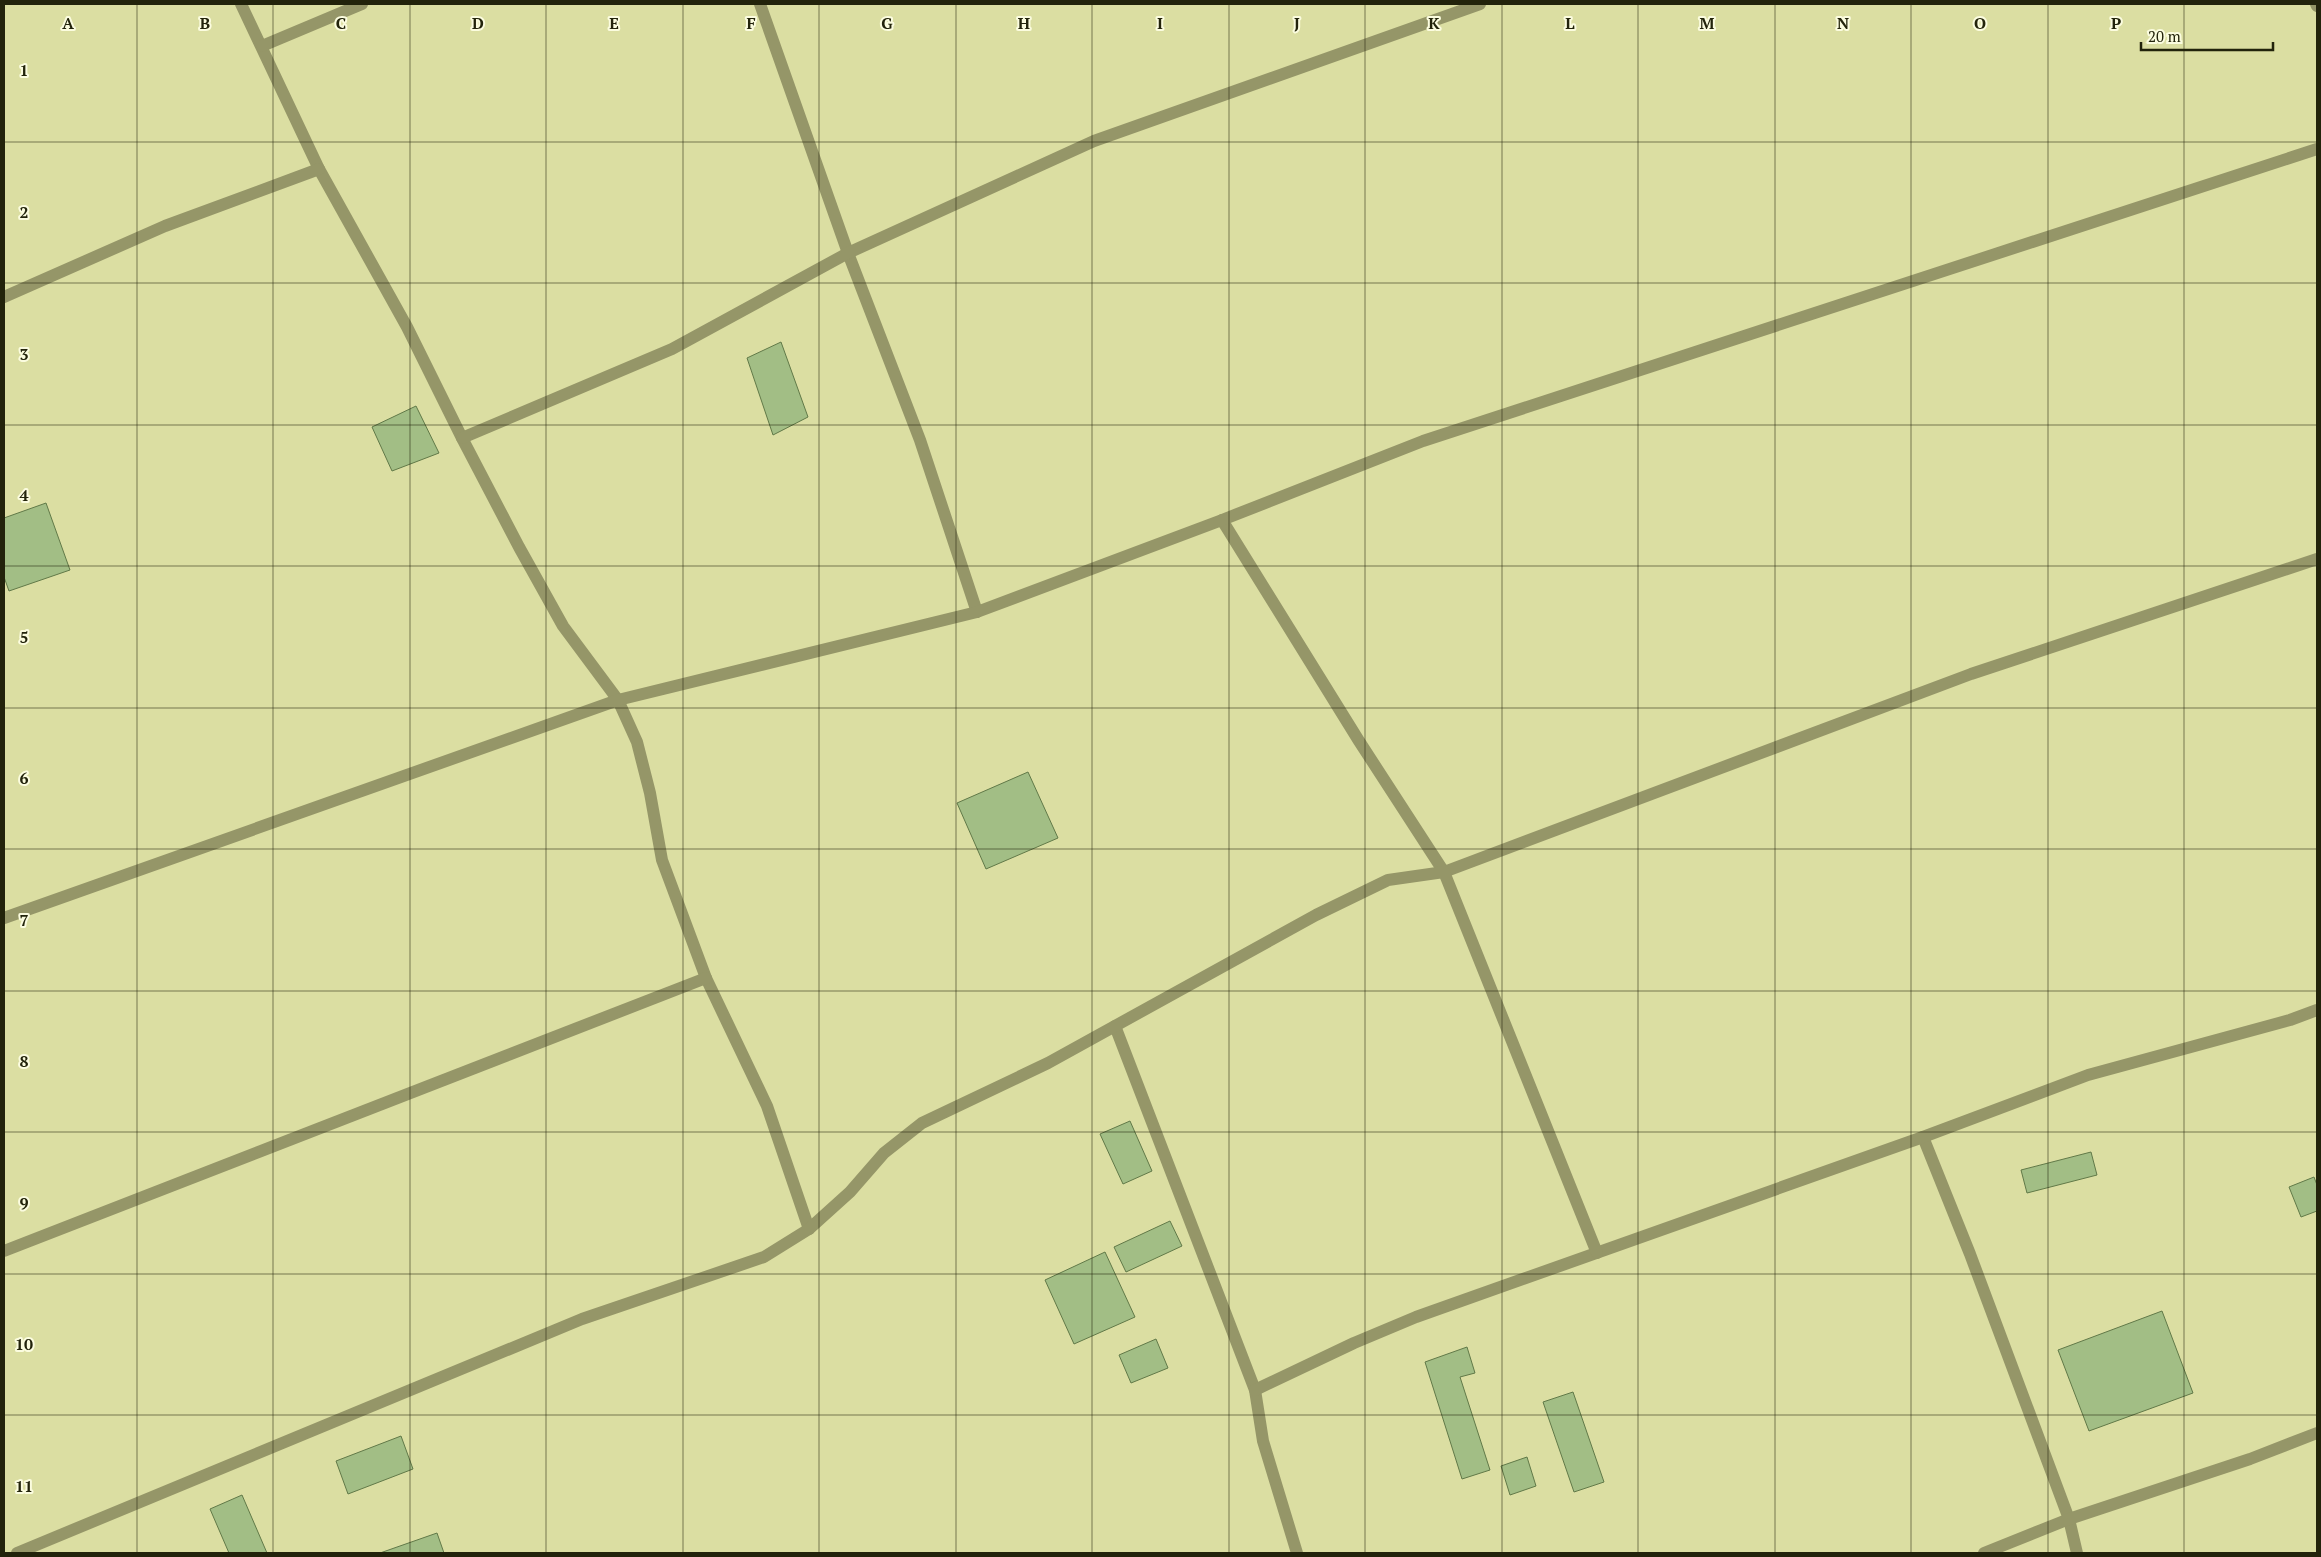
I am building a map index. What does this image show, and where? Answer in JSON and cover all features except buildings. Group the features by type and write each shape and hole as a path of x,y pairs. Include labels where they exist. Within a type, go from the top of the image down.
{"street":[{"path":"241,4 319,169 407,327 462,438 562,626 618,700 637,742 650,793 662,860 706,978 768,1106 809,1229"},
{"path":"262,46 362,4"},
{"path":"760,4 848,253 920,440 976,612"},
{"path":"462,438 672,349 848,253 1094,142 1480,4"},
{"path":"4,918 618,700 976,612 1222,520 1423,441 2317,149"},
{"path":"4,297 165,226 319,169"},
{"path":"1222,520 1359,741 1444,872 1597,1253"},
{"path":"16,1553 582,1319 764,1257 809,1229 850,1192 884,1153 922,1123 1048,1063 1316,915 1388,880 1444,872 1971,674 2317,560"},
{"path":"4,1251 706,978"},
{"path":"1254,1390 1354,1343 1416,1317 1922,1137 2088,1075 2290,1020 2317,1010"},
{"path":"1115,1026 1254,1390 1263,1441 1297,1553"},
{"path":"1922,1137 1970,1254 2069,1519 2077,1553"},
{"path":"1984,1553 2069,1519 2250,1459 2317,1432"}]}
